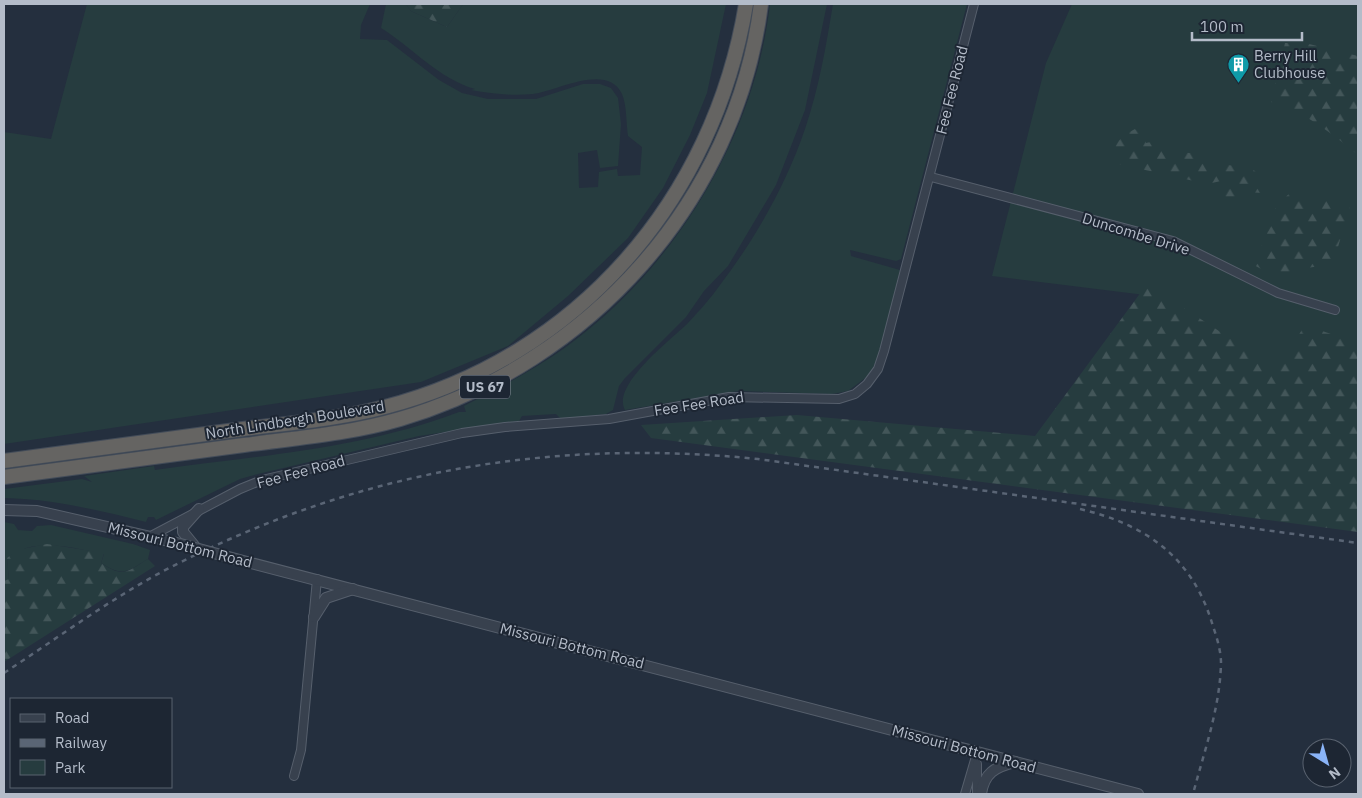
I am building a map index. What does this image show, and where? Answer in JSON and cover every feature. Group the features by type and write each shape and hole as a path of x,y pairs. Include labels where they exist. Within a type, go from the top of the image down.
{"highway":[{"name":"North Lindbergh Boulevard","path":"4,461 359,413 438,390 512,354 557,324 599,288 636,248 669,205 697,157 719,107 736,54 746,4"},
{"name":"North Lindbergh Boulevard","path":"4,477 370,426 449,402 522,366 567,335 609,301 646,261 680,218 709,169 731,120 748,69 762,4"}],"street":[{"name":"Fee Fee Road","path":"151,536 240,489 282,474 462,433 505,427 609,419 729,397 823,400 839,399 855,394 868,384 878,369 974,4"},
{"name":"Duncombe Drive","path":"930,177 1173,241 1278,293 1334,310"},
{"path":"196,548 183,532 183,527 199,509"},
{"name":"Missouri Bottom Road","path":"4,510 37,510 151,536 1138,794"},
{"path":"294,776 301,750 317,579"},
{"path":"314,617 326,598 354,589"},
{"path":"965,794 977,752"},
{"path":"977,752 977,794"},
{"path":"981,794 983,782 988,774 997,768 1015,762"}],"green space":[{"path":"87,4 370,4 361,25 360,39 387,40 439,80 462,93 488,99 536,99 583,84 600,84 611,88 618,98 621,124 618,166 600,168 597,150 578,153 579,188 598,187 599,172 617,169 618,176 640,175 642,147 628,136 624,99 615,85 605,80 593,79 525,95 487,93 471,90 475,89 438,71 381,28 386,4 406,4 411,11 447,27 463,4 726,4 707,93 690,135 663,188 628,238 568,296 508,346 421,382 4,444 4,132 51,139"},
{"path":"406,4 463,4 447,27 411,11"},
{"path":"770,4 827,4 805,110 776,185 728,266 704,291 686,317 619,386 613,410 606,414 561,419 556,414 522,416 519,421 419,436 258,474 240,479 156,520 154,517 148,517 146,522 93,509 58,503 4,498 4,489 82,479 92,482 84,476 154,466 155,470 309,450 385,435 459,412 466,412 464,406 566,347 605,315 641,279 674,239 703,196 727,150 747,103 761,54"},
{"path":"833,4 967,4 901,259 896,261 850,250 851,256 900,270 883,346 876,363 868,376 848,391 832,394 738,391 625,410 623,400 627,388 635,376 645,363 688,323 713,295 745,249 779,191 789,171 810,114 822,67"},
{"path":"1072,4 1358,4 1358,441 1145,295 992,276 1046,63"},
{"path":"1285,43 1305,43 1358,56 1358,155 1328,131 1305,116 1271,102"},
{"path":"1135,129 1143,136 1146,143 1159,143 1184,152 1197,152 1215,162 1250,168 1255,171 1266,188 1262,193 1247,192 1240,205 1230,208 1226,206 1224,193 1231,187 1230,184 1221,181 1207,184 1119,164 1114,153 1115,148 1124,135"},
{"path":"1290,193 1350,206 1333,264 1307,268 1289,278 1278,278 1250,263 1252,255 1262,247 1259,233 1260,228"},
{"path":"1147,284 1268,363 1281,363 1305,325 1357,343 1358,532 651,438 641,425 797,415 1035,436"},
{"path":"4,522 14,524 18,530 32,531 37,526 51,525 133,544 150,550 148,559 130,570 120,571 101,563 104,554 42,545 18,551 7,558 9,580 4,581"},
{"path":"47,544 104,553 101,563 115,571 125,572 148,559 155,566 4,662 4,581 9,579 7,558 17,550"}],"railway":[{"path":"4,673 107,604 149,579 242,534 313,507 384,485 457,469 530,459 605,454 680,454 758,459 1358,543"},
{"path":"1080,509 1104,515 1125,524 1145,534 1163,547 1179,562 1192,579 1203,600 1217,638 1221,663 1215,713 1193,794"}],"place":[{"name":"Berry Hill Clubhouse","path":"1238,84"}]}
